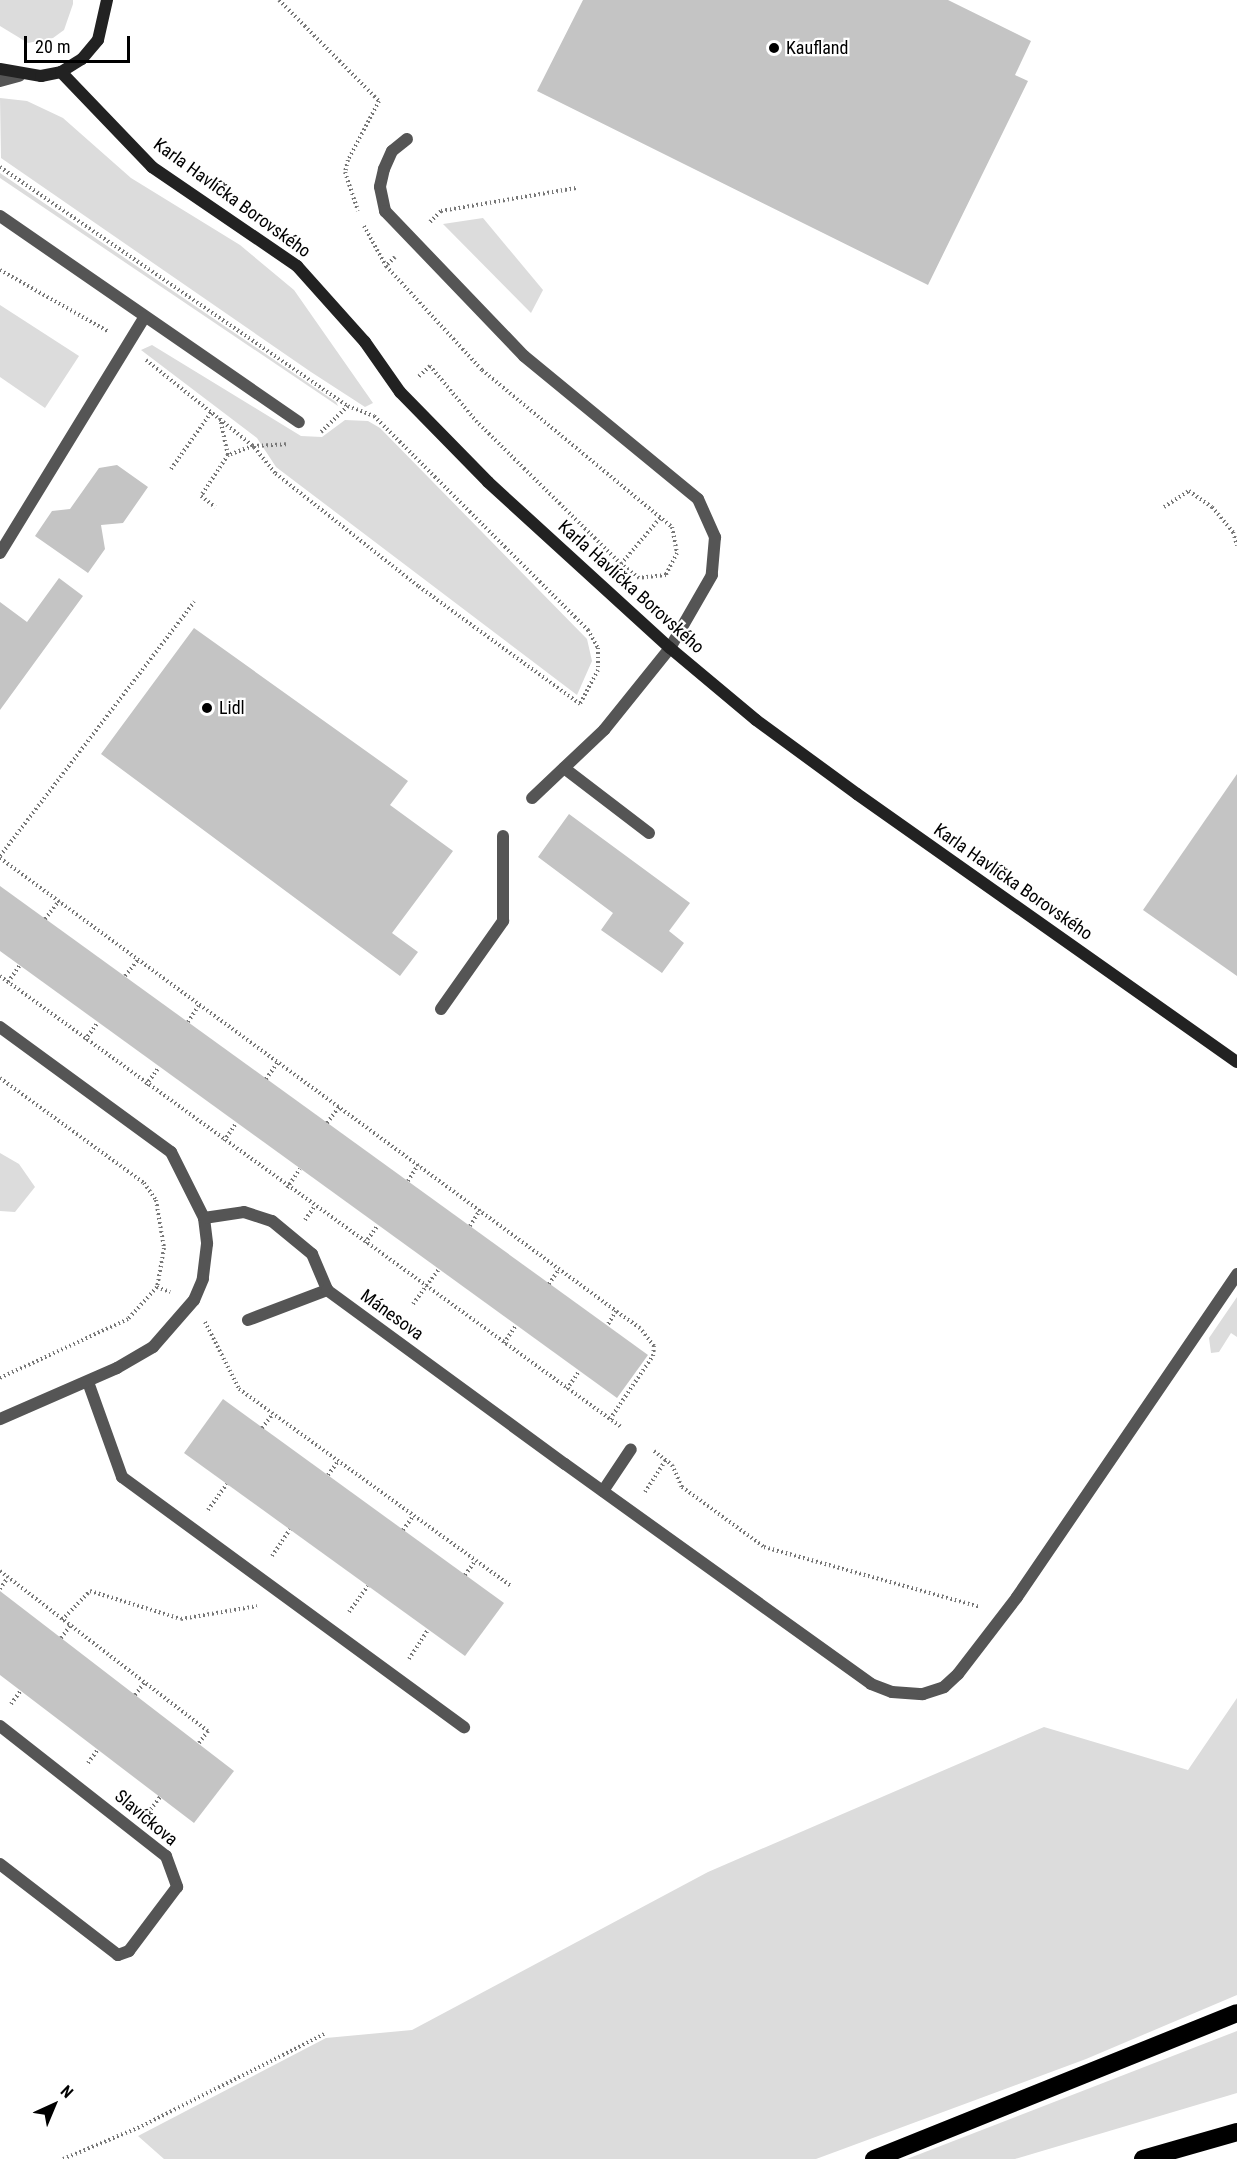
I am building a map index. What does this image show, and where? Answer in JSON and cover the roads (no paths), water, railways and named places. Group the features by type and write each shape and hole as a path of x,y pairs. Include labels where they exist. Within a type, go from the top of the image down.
{"highway":[{"path":"874,2159 976,2122 1237,2013"},
{"path":"1143,2159 1237,2132"}],"street":[{"path":"0,81 19,76 61,72 82,59 98,40 107,0"},
{"path":"0,69 19,76"},
{"name":"Karla Havlíčka Borovského","path":"61,72 152,167 297,266 366,342 400,392 488,482 670,648 756,720 857,795 1237,1062"},
{"path":"407,139 392,152 384,169 380,187 386,211 524,356 698,499 711,521 717,556 712,575 670,648 604,730 532,798"},
{"path":"0,216 144,318 299,422"},
{"path":"0,553 130,347 144,318"},
{"path":"564,768 649,833"},
{"path":"441,1009 503,921 503,836"},
{"path":"0,1027 171,1152 204,1218 203,1279 194,1300 153,1347 88,1382 0,1419"},
{"path":"204,1218 244,1212 272,1221 312,1254 327,1290 248,1320"},
{"name":"Mánesova","path":"327,1290 871,1684 892,1692 923,1694 944,1687 1003,1614 1237,1274"},
{"path":"88,1382 122,1477 464,1727"},
{"path":"603,1491 631,1449"},
{"name":"Slavíčkova","path":"0,1726 166,1856 177,1887 129,1951 118,1955 0,1864"}],"place":[{"name":"Kaufland","path":"774,48"},
{"name":"Lidl","path":"207,708"}]}
